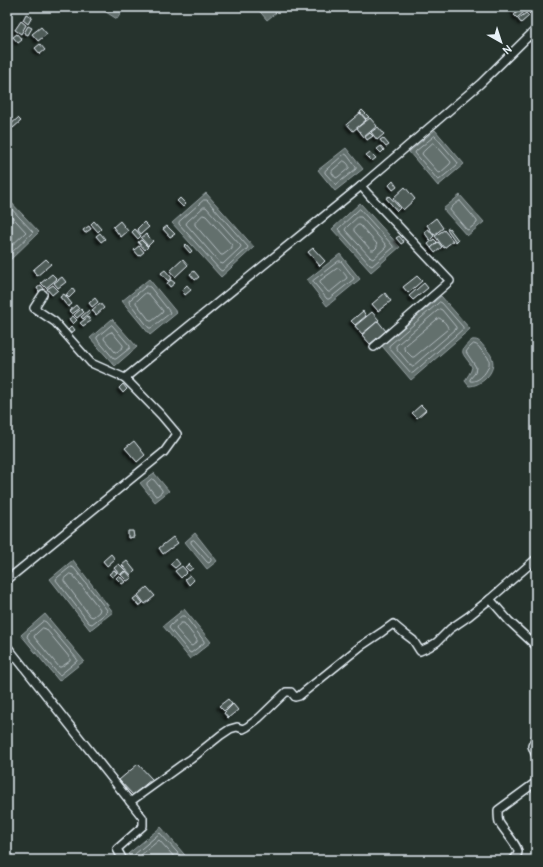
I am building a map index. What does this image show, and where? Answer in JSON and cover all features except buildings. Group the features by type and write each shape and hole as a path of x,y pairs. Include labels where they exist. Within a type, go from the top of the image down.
{"street":[{"path":"125,378 361,186 480,84 536,29"},
{"path":"361,186 450,281 374,347"},
{"path":"7,580 164,452 177,434 161,415 125,378 91,363 55,322 34,308 43,294"},
{"path":"130,802 191,759 230,729 237,727 243,729 247,727 259,718 286,692 299,696 361,646 393,624 413,640 420,651 429,647 490,599 536,559"},
{"path":"490,599 509,621 536,646"},
{"path":"7,646 143,818 143,826 117,849 123,860"},
{"path":"536,737 532,746 536,756"},
{"path":"513,860 518,854 518,850 498,821 498,810 536,782"}],"water":[{"path":"98,7 125,7 117,19"},
{"path":"256,7 283,7 267,20"},
{"path":"435,130 464,164 438,186 409,152"},
{"path":"346,148 363,169 335,191 318,170"},
{"path":"206,193 254,247 221,277 172,223"},
{"path":"460,195 484,222 467,236 443,209"},
{"path":"7,198 39,232 8,262 7,261"},
{"path":"360,203 400,247 371,272 332,229"},
{"path":"340,254 360,279 327,306 307,280"},
{"path":"149,279 177,313 150,335 122,301"},
{"path":"441,296 470,329 411,380 382,346"},
{"path":"112,319 137,347 115,366 90,338"},
{"path":"472,340 476,340 481,343 490,354 493,363 490,373 483,381 469,386 465,381 472,367 464,356 463,351 467,344"},
{"path":"154,473 169,491 155,502 140,483"},
{"path":"195,533 217,561 207,569 185,542"},
{"path":"73,560 113,612 90,630 50,579"},
{"path":"184,609 211,642 190,659 163,626"},
{"path":"45,614 84,661 59,681 21,635"},
{"path":"161,827 189,860 133,860 128,854"}]}
